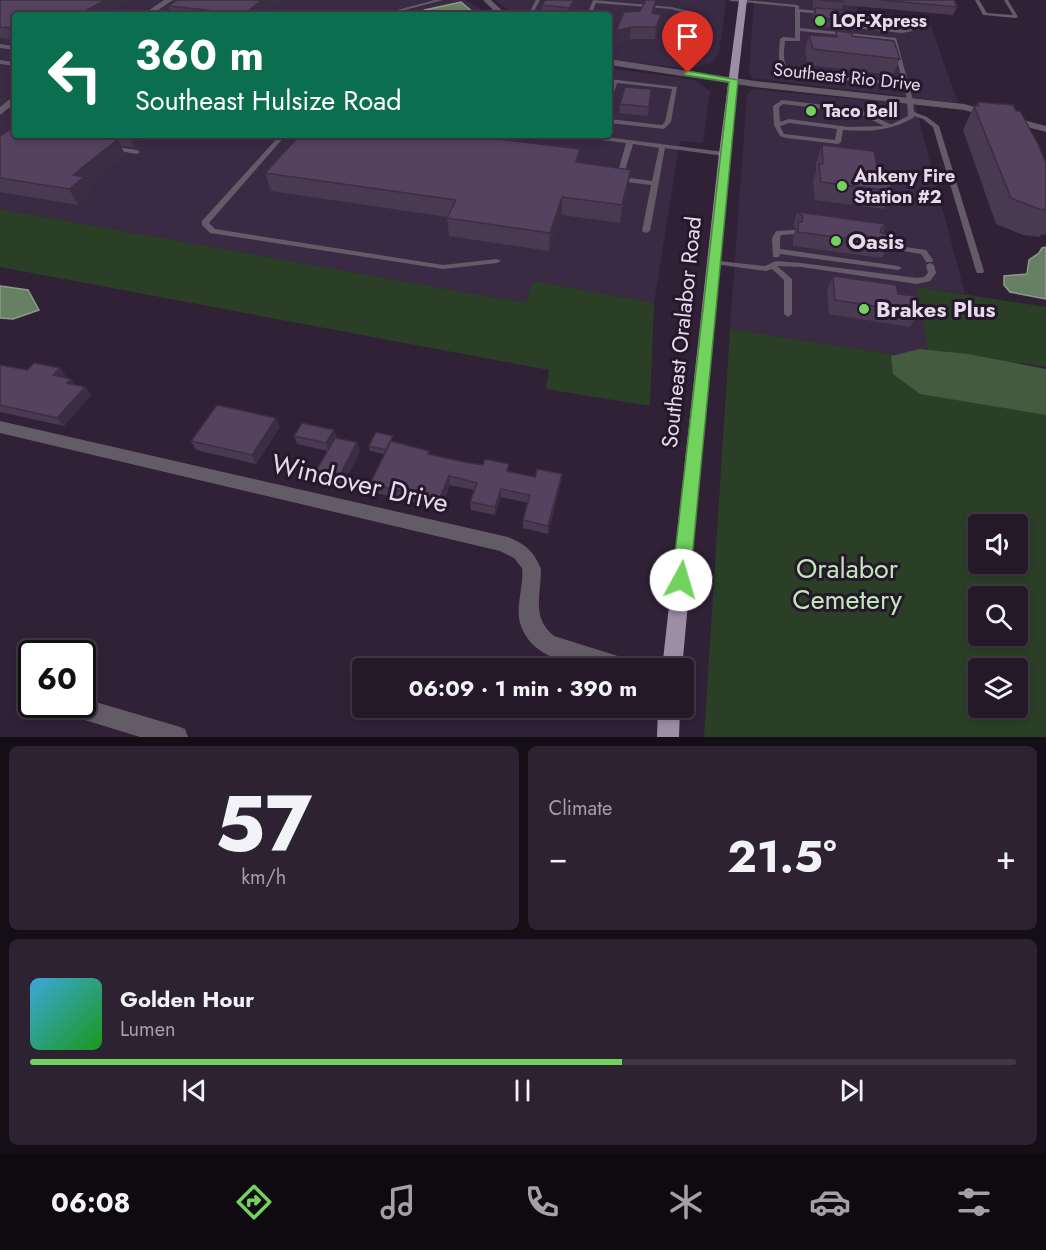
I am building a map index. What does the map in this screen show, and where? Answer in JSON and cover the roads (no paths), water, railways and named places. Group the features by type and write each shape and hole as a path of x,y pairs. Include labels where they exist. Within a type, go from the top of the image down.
{"main road":[{"name":"Southeast Oralabor Road","path":"673,658 724,154 742,0"},
{"path":"668,737 669,718"}],"street":[{"path":"151,12 169,0"},
{"path":"487,0 500,12"},
{"name":"Southeast Rio Drive","path":"612,62 755,84 956,105 997,114 1046,129"},
{"path":"0,112 12,101"},
{"name":"Windover Drive","path":"0,428 501,543 520,550 530,561 532,569 528,619 539,638 548,645 592,658"},
{"path":"96,713 177,737"}],"lane":[{"path":"392,12 441,0"},
{"path":"731,0 742,0 808,20"},
{"path":"977,0 985,14 1016,17 1006,0"},
{"path":"595,1 671,8 688,12 679,52"},
{"path":"798,40 798,17 806,1"},
{"path":"798,17 873,17 902,21 907,24 910,32 843,26"},
{"path":"777,125 789,121 863,130 904,122 911,117 912,113 894,39 798,17"},
{"path":"832,21 901,29 905,27 902,21"},
{"path":"809,41 783,39 782,66 784,70 792,73 906,85"},
{"path":"885,48 896,49"},
{"path":"612,81 675,88 664,127 612,121"},
{"path":"840,128 838,142 782,135 777,125 776,106 788,102 859,111 889,126"},
{"path":"912,113 936,126 980,271"},
{"path":"279,138 205,224 213,231 443,267 496,261"},
{"path":"608,138 724,154"},
{"path":"630,142 619,179 655,183"},
{"path":"646,231 662,146"},
{"path":"103,147 137,152"},
{"path":"774,265 776,238 779,233 793,232"},
{"path":"714,262 756,268 774,265 917,281 927,279 932,273 923,252 880,245"},
{"path":"776,250 898,268"},
{"path":"774,265 788,279 788,314"}],"place":[{"name":"LOF-Xpress","path":"820,21"},
{"name":"Taco Bell","path":"811,111"},
{"name":"Ankeny Fire Station #2","path":"842,186"},
{"name":"Oasis","path":"836,241"},
{"name":"Brakes Plus","path":"864,309"}],"park label":[{"name":"Oralabor Cemetery","path":"847,584"}]}
